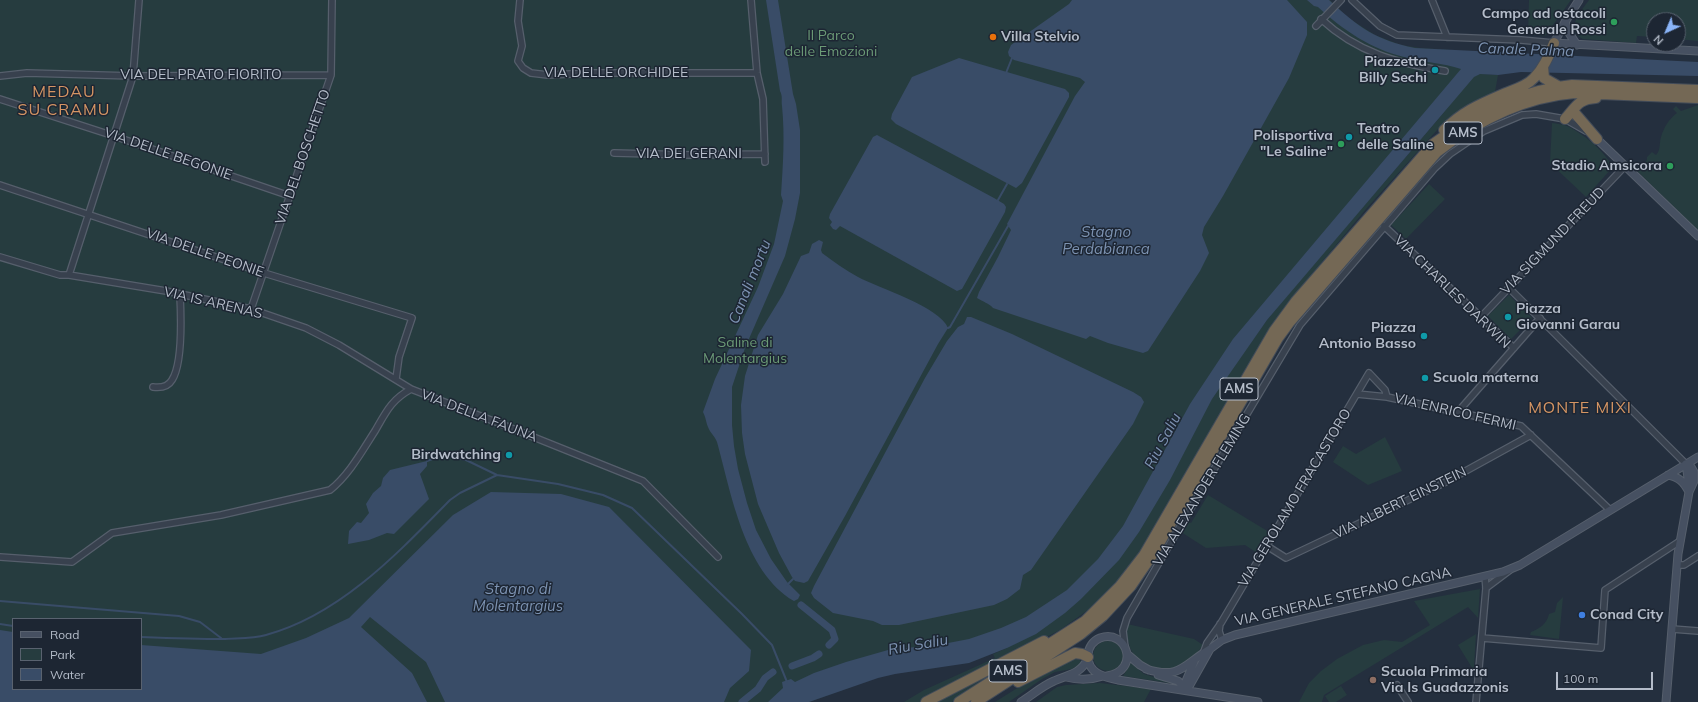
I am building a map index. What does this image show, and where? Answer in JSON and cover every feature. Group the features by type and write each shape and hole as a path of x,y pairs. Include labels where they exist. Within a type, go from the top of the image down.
{"highway":[{"path":"1433,144 1441,132 1459,116 1479,104 1522,86 1534,78 1541,71 1553,46"},
{"path":"1541,71 1545,80 1558,86"},
{"path":"1433,144 1460,125 1500,104 1558,86 1572,85 1698,90"},
{"name":"AMS","path":"976,702 1081,634 1103,616 1131,586 1153,554 1274,345 1289,323 1437,152 1456,137 1488,118 1518,106 1560,94 1575,93 1698,98"},
{"path":"1565,119 1573,111 1576,105 1584,100 1604,98 1609,94"},
{"path":"1573,111 1597,139"},
{"name":"AMS","path":"959,702 1057,640 1092,614 1134,570 1274,332 1296,301 1433,144"},
{"path":"926,702 1050,638 1057,640"},
{"path":"1006,682 1016,683 1075,653 1082,654 1088,658"}],"street":[{"path":"69,275 133,76 138,0"},
{"name":"VIA DEL BOSCHETTO","path":"251,309 331,75 332,0"},
{"name":"VIA DELLE ORCHIDEE","path":"520,0 518,21 522,46 518,61 522,68 531,73 548,75 594,73 757,73"},
{"path":"751,0 757,73 763,99 765,162"},
{"path":"1352,0 1380,26 1398,35 1521,40 1553,46 1577,45 1698,52"},
{"path":"1432,0 1447,37"},
{"path":"1553,46 1565,22 1580,0"},
{"path":"1316,26 1322,18 1339,2"},
{"path":"1322,18 1346,40 1380,56 1409,65 1445,71"},
{"path":"1565,22 1569,33 1577,45"},
{"name":"VIA DEL PRATO FIORITO","path":"0,76 27,73 133,76 331,75"},
{"name":"VIA DELLE BEGONIE","path":"0,99 290,196"},
{"name":"VIA ALEXANDER FLEMING","path":"1126,651 1123,631 1127,618 1178,528 1300,325 1384,226 1435,168 1450,154 1484,131 1522,115 1536,114 1565,119"},
{"path":"1565,119 1597,139 1698,236"},
{"name":"VIA DEI GERANI","path":"614,154 765,154"},
{"name":"VIA SIGMUND FREUD","path":"1481,316 1625,166"},
{"name":"VIA DELLE PEONIE","path":"0,185 264,273 412,318 399,357 396,379"},
{"name":"VIA CHARLES DARWIN","path":"1384,226 1514,348 1457,413"},
{"name":"VIA IS ARENAS","path":"0,257 60,275 69,275 251,309 306,328 339,345 411,389"},
{"path":"1509,288 1686,464 1691,467 1694,472 1694,480"},
{"path":"154,387 159,388 166,386 172,380 176,372 180,340 180,295"},
{"path":"1514,348 1540,318"},
{"name":"VIA ENRICO FERMI","path":"1369,373 1385,390 1387,397"},
{"name":"VIA GEROLAMO FRACASTORO","path":"1202,654 1213,632 1221,623 1369,373"},
{"name":"VIA DELLA FAUNA","path":"0,557 72,562 112,533 221,514 330,490 342,481 387,408 401,395 411,389 642,481 718,557"},
{"name":"VIA ENRICO FERMI","path":"1357,394 1387,397 1521,426 1609,509"},
{"name":"VIA ALBERT EINSTEIN","path":"1266,546 1286,558 1442,484 1531,435"},
{"name":"VIA GENERALE STEFANO CAGNA","path":"1486,588 1513,568 1609,509 1698,457"},
{"path":"1666,702 1677,565 1688,489 1686,464"},
{"path":"1688,489 1698,470"},
{"path":"1668,475 1676,476 1688,489"},
{"path":"1482,638 1600,648 1605,590 1680,541"},
{"path":"1677,565 1684,565 1698,556"},
{"name":"VIA GENERALE STEFANO CAGNA","path":"1187,690 1210,649 1222,640 1235,635 1485,577 1513,568"},
{"path":"1476,702 1486,588 1485,577"},
{"path":"1221,623 1219,632 1222,640"},
{"path":"1672,629 1698,631"},
{"path":"1021,702 1054,681 1066,677 1083,668 1088,658 1089,649 1093,643 1104,637 1118,639 1126,651 1146,669 1178,681 1187,690"},
{"path":"1146,669 1158,672 1173,672 1195,661 1210,649"},
{"path":"1094,679 1114,675 1121,671 1126,664 1126,651"},
{"path":"1088,658 1092,668 1105,676 1118,680"},
{"path":"1187,690 1186,681 1195,661"},
{"path":"1066,677 1073,679 1118,680 1258,702"},
{"path":"1397,685 1408,702"}],"green space":[{"name":"Saline di Molentargius","path":"0,0 1330,0 1347,17 1375,35 1401,45 1450,50 1483,74 1498,75 1495,92 1463,108 1447,119 1366,209 1288,303 1257,351 1134,563 1120,581 1095,605 1060,630 920,702 904,702 924,690 995,658 993,654 1007,648 890,673 809,702 0,702","holes":["1453,102 1294,287 1242,354 1292,286"]},
{"path":"1529,0 1571,0 1545,36 1528,34"},
{"name":"Campo ad ostacoli Generale Rossi","path":"1589,0 1698,0 1698,41 1686,40 1686,12 1646,12 1646,37 1637,36 1636,43 1583,39 1577,35 1574,26"},
{"name":"Stadio Amsicora","path":"1698,105 1698,230 1637,171 1652,152 1656,155 1658,153 1664,130 1669,121 1677,113 1673,109 1676,106 1681,111"},
{"path":"1552,123 1565,125 1580,133 1594,144 1610,162 1612,168 1586,197 1550,163"},
{"path":"1429,184 1445,199 1406,239 1391,225"},
{"path":"1509,295 1532,318 1511,339 1488,316"},
{"path":"1385,437 1402,471 1368,485 1333,462 1343,446 1356,454"},
{"path":"1208,495 1269,532 1257,553 1245,545 1206,548 1181,532 1188,521 1191,523"},
{"path":"1480,589 1478,618 1468,607 1324,695 1322,702 1299,702 1309,683 1321,671 1337,659 1363,645 1384,640 1402,642 1430,625 1414,601"},
{"path":"1563,597 1559,639 1530,635 1531,632 1540,628 1545,623 1549,614 1555,612 1557,603"},
{"path":"1127,624 1194,639 1203,645 1189,662 1177,668 1166,670 1155,669 1145,665 1137,658 1131,649 1127,637"},
{"path":"1476,634 1474,667 1474,671 1458,645"},
{"path":"1108,641 1119,645 1123,656 1119,667 1108,671 1097,667 1093,656 1097,645"},
{"path":"1077,658 1081,661 1081,664 1072,669 1055,672 1042,679 1009,702 995,702 1030,680"},
{"path":"1131,663 1144,674 1176,684 1123,676"},
{"path":"1010,665 952,702 933,702"},
{"path":"1100,683 1151,689 1144,702 1036,702 1057,687"},
{"path":"1341,686 1347,695 1336,702 1329,702 1325,696"}],"water":[{"path":"766,0 778,0 800,130 800,193 785,256 745,348 732,387 732,425 738,469 756,530 771,559 787,582 800,595 798,599 794,601 777,588 763,571 751,551 734,507 717,442 709,429 703,412 715,379 758,287 774,244 783,201 781,195 784,139 782,97"},
{"name":"Stagno Perdabianca","path":"1072,0 1287,0 1307,22 1307,35 1289,78 1204,227 1202,235 1209,253 1200,271 1148,351 1143,353 1090,336 1086,339 993,308 977,298 1011,230 1007,224 1075,96 1085,82 1080,78 1014,60 1009,56 1008,52 1011,45 1069,4"},
{"path":"1307,0 1329,0 1349,18 1368,31 1389,41 1415,48 1698,62 1698,76 1521,72 1498,75 1480,74 1474,77 1267,320 1212,399 1170,480 1139,532 1119,560 1081,599 1065,613 1036,634 1007,648 969,663 878,678 809,702 768,702 783,688 782,682 791,679 795,682 814,673 888,650 943,644 969,639 1001,628 1026,617 1067,590 1098,559 1123,526 1190,404 1233,339 1461,69 1404,57 1380,49 1347,31 1318,7 1314,6"},
{"path":"959,58 1065,89 1069,93 1069,97 1022,183 1016,188 896,124 891,119 892,114 912,77"},
{"path":"877,135 994,198 1006,207 1005,212 962,289 957,291 840,226 836,230 830,225 832,222 829,218 830,214 873,137"},
{"path":"819,240 823,242 821,250 822,253 840,266 858,277 922,306 943,320 948,328 845,516 808,581 804,583 795,581 792,577 779,553 758,504 745,454 742,433 741,405 745,376 758,335 783,294 801,256 809,253 812,244"},
{"path":"967,317 971,317 1012,334 1133,392 1141,397 1144,402 1133,424 1031,570 1023,575 1020,589 1007,599 994,605 899,625 882,625 873,621 833,613 814,598 811,593 814,586 925,378 947,341 958,327 964,324"},
{"path":"427,461 427,466 420,474 429,499 394,534 387,533 369,540 348,544 349,531 357,522 361,523 369,513 366,504 373,493 381,486 383,478 390,470"},
{"name":"Stagno di Molentargius","path":"491,492 561,494 609,507 751,650 749,671 730,688 724,702 445,702 426,662 370,617 361,627 412,673 427,702 0,702 0,630 12,632 12,690 142,690 142,645 261,654 306,638 349,618 453,515"}],"waterway":[{"path":"1006,73 1012,58"},
{"path":"998,200 1007,184"},
{"path":"948,328 950,327 1008,226"},
{"path":"427,461 443,455 466,460 497,475 558,484 603,495 632,508 772,645 787,682"},
{"path":"142,637 213,639 250,638 266,635 293,626 319,613 366,580 410,541 450,500 460,493 497,475"},
{"path":"787,585 793,579"},
{"path":"0,601 179,616 200,622 221,638"},
{"name":"Canali mortu","path":"801,605 832,630 835,639 829,645"},
{"path":"0,624 12,626"},
{"name":"Canali mortu","path":"792,666 813,658 819,654"},
{"name":"Canali mortu","path":"742,702 758,689 765,678 773,672"}],"place":[{"name":"Campo ad ostacoli Generale Rossi","path":"1614,22"},
{"name":"Villa Stelvio","path":"993,37"},
{"name":"Piazzetta Billy Sechi","path":"1435,70"},
{"name":"Teatro delle Saline","path":"1349,137"},
{"name":"Polisportiva \"Le Saline\"","path":"1341,144"},
{"name":"Stadio Amsicora","path":"1670,166"},
{"name":"Piazza Giovanni Garau","path":"1508,317"},
{"name":"Piazza Antonio Basso","path":"1424,336"},
{"name":"Scuola materna","path":"1425,378"},
{"name":"Birdwatching","path":"509,455"},
{"name":"Conad City","path":"1582,615"},
{"name":"Scuola Primaria Via Is Guadazzonis","path":"1373,680"}],"district":[{"name":"MEDAU SU CRAMU","path":"64,101"},
{"name":"MONTE MIXI","path":"1580,408"}],"park label":[{"name":"Il Parco delle Emozioni","path":"831,44"}],"water label":[{"name":"Canale Palma","path":"1526,50"},
{"name":"Riu Saliu","path":"1163,441"},
{"name":"Riu Saliu","path":"918,645"}]}
